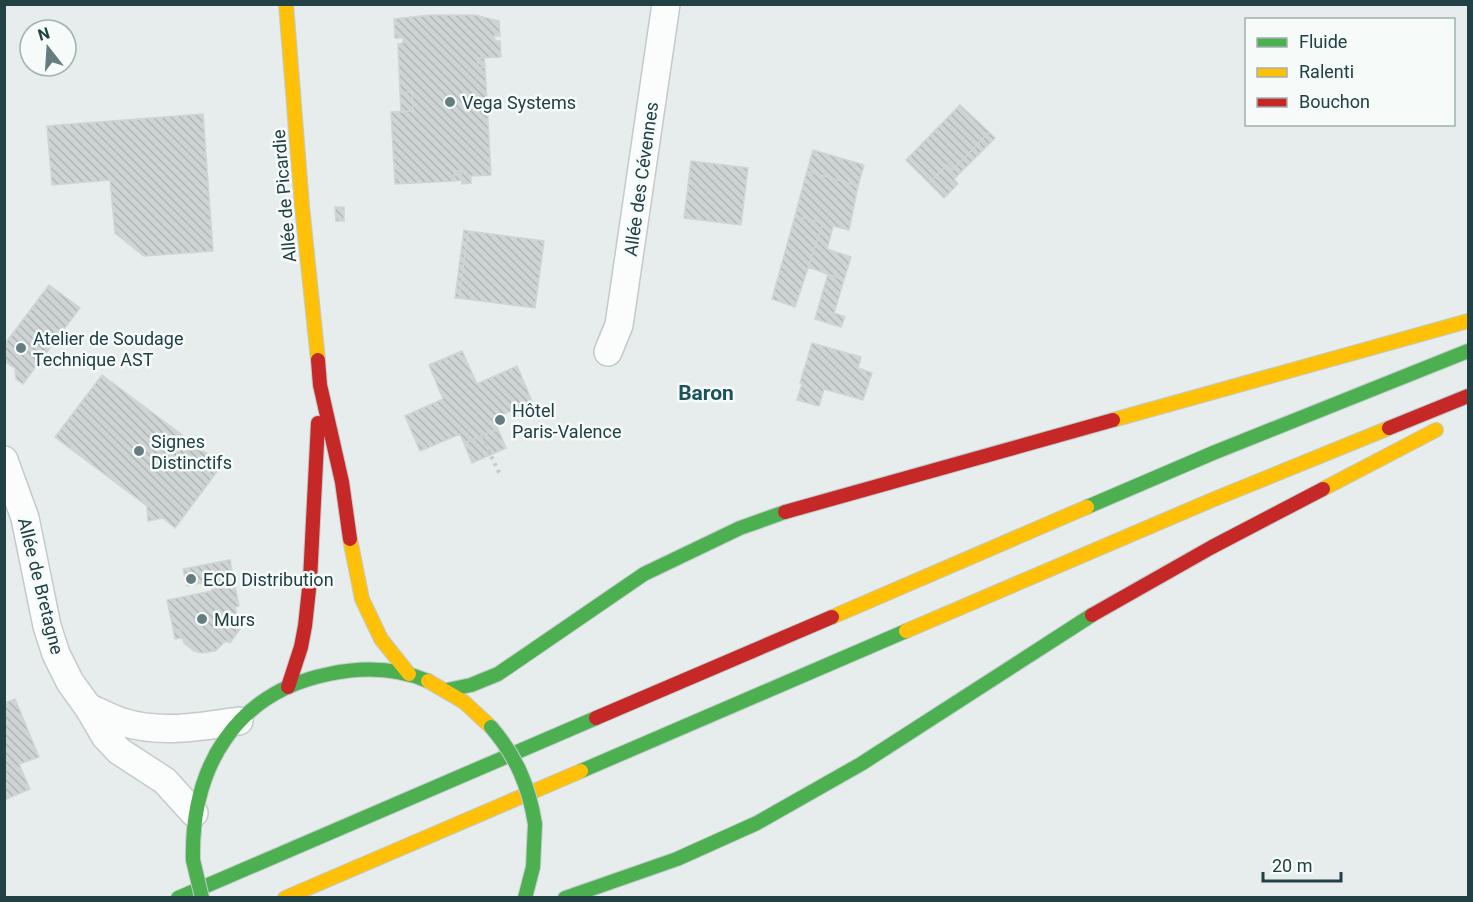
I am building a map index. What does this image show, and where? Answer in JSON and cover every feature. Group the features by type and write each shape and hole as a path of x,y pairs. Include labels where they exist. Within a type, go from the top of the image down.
{"main road":[{"name":"Allée de Picardie","path":"286,4 302,206 320,385 342,482 353,562 360,593 381,639 409,674"},
{"path":"447,690 471,685 498,675 644,574 740,528 794,510 1468,321"},
{"path":"178,897 1213,453 1468,351"},
{"name":"Allée de Picardie","path":"288,687 301,647 310,580 320,385"},
{"path":"285,897 1212,500 1468,396"},
{"path":"565,897 678,859 766,819 861,764 1056,638 1142,586 1448,423"},
{"path":"202,897 193,860 194,813 198,796 224,741 239,721 268,698 288,687 309,678 349,670 371,670 409,674 447,690 468,705 506,743 523,772 531,796 535,824 533,867 525,897"}],"street":[{"name":"Allée des Cévennes","path":"608,352 619,325 666,4"},
{"name":"Allée de Bretagne","path":"4,460 25,518 47,626 56,654 70,682 88,706 105,736 119,751 165,781 194,813"},
{"path":"88,706 119,721 155,729 186,729 239,721"}],"path":[{"path":"482,436 501,477"}],"building":[{"name":"Vega Systems","path":"431,15 474,15 499,21 500,36 494,36 495,41 500,41 501,57 477,58 478,68 485,67 491,175 471,176 471,183 462,184 461,171 454,171 455,181 395,184 391,112 413,111 412,92 400,93 398,44 403,43 403,38 395,38 394,19"},
{"path":"477,58 484,58 485,67 478,68"},
{"path":"412,92 413,111 401,112 400,93"},
{"path":"960,105 989,132 953,170 947,165 929,183 906,160"},
{"path":"203,114 213,251 144,256 115,233 110,180 52,185 47,126"},
{"path":"989,132 995,138 954,179 958,184 944,198 929,183 947,165 953,170"},
{"path":"813,150 864,165 858,186 807,171"},
{"path":"691,161 748,168 741,225 684,218"},
{"path":"454,171 461,171 462,180 455,181"},
{"path":"807,171 858,186 849,230 833,226 827,249 851,257 844,280 808,267 823,223 795,216"},
{"path":"335,207 344,207 344,221 336,221"},
{"path":"795,216 823,223 795,307 772,299"},
{"path":"464,230 468,231 459,298 455,298"},
{"path":"468,231 544,241 535,308 459,298"},
{"path":"828,274 844,280 834,313 845,317 841,327 815,319"},
{"path":"49,285 80,308 23,384 16,379 15,368 4,361 4,345"},
{"path":"812,343 861,357 858,368 872,373 863,400 824,389 819,406 797,400"},
{"path":"462,351 477,384 517,366 532,401 493,419 498,429 464,443 460,434 420,451 405,416 443,399 429,365"},
{"name":"Signes Distinctifs","path":"102,375 222,465 175,528 163,518 148,521 147,506 55,437"},
{"path":"498,429 506,448 472,463 464,443"},
{"path":"230,560 233,576 187,586 183,569"},
{"path":"233,576 239,606 235,607 240,629 230,643 226,641 215,651 202,653 194,651 184,643 180,630 173,628 167,600 212,591 210,581"},
{"path":"173,628 180,630 182,638 175,639"},
{"path":"15,699 39,757 19,764 30,789 4,800 4,703"}],"traffic: fast":[{"path":"1087,507 1213,453 1468,351"},
{"path":"447,690 471,685 498,674 644,574 740,528 785,512"},
{"path":"565,898 677,859 757,823 861,764 1092,615"},
{"path":"581,771 906,631"},
{"path":"193,860 194,827 200,795 210,766 225,740 244,717 267,698 296,684 329,674 354,670 392,671 428,681"},
{"path":"178,898 596,718"},
{"path":"491,727 508,749 520,772 535,824"},
{"path":"525,898 533,867 535,824"},
{"path":"193,860 202,898"}],"traffic: slow":[{"path":"286,4 302,206 318,360"},
{"path":"1113,420 1468,321"},
{"path":"906,631 1212,500 1389,428"},
{"path":"1323,489 1436,430"},
{"path":"832,617 1087,507"},
{"path":"350,539 362,599 381,639 409,674"},
{"path":"428,681 464,702 491,727"},
{"path":"285,898 581,771"}],"traffic: jam":[{"path":"318,360 320,385 342,482 350,539"},
{"path":"1389,428 1468,396"},
{"path":"785,512 1113,420"},
{"path":"288,687 305,626 310,580 318,423"},
{"path":"1092,615 1212,547 1323,489"},
{"path":"596,718 832,617"}],"place":[{"name":"Vega Systems","path":"450,102"},
{"name":"Atelier de Soudage Technique AST","path":"21,348"},
{"name":"Hôtel Paris-Valence","path":"500,420"},
{"name":"Signes Distinctifs","path":"139,451"},
{"name":"ECD Distribution","path":"191,579"},
{"name":"Murs","path":"202,619"}],"district":[{"name":"Baron","path":"706,393"}]}
